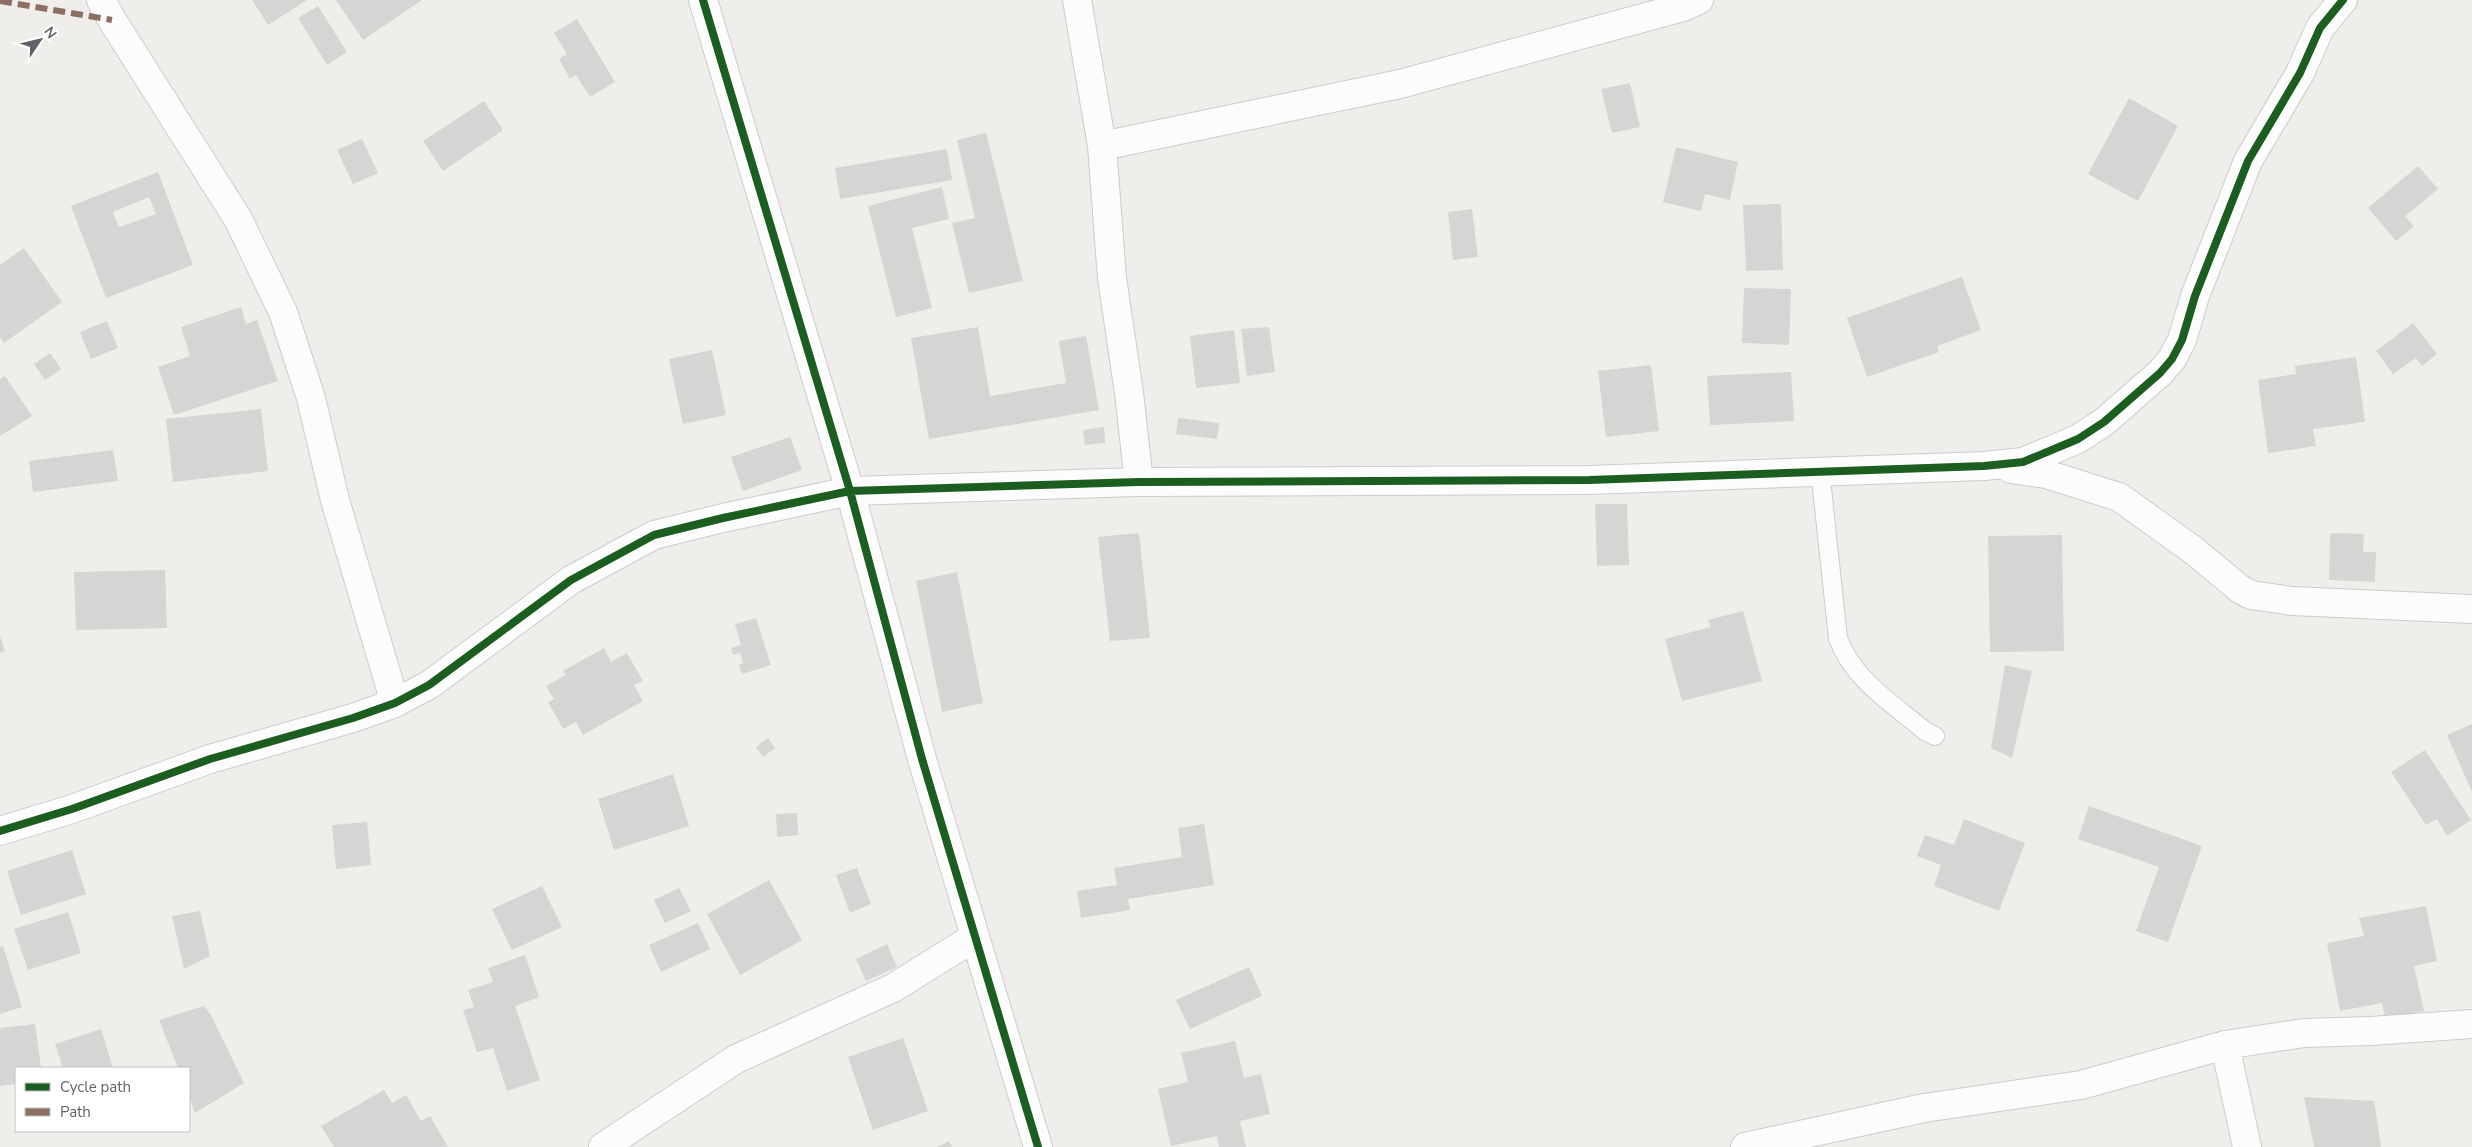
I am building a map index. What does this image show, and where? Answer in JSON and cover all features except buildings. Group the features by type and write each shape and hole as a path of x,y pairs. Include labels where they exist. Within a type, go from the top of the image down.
{"street":[{"path":"101,0 238,219 283,312 311,398 335,500 396,703"},
{"path":"703,0 850,492 922,759 1038,1147"},
{"path":"1077,0 1102,146 1112,278 1129,392 1139,482"},
{"path":"1102,146 1400,84 1683,7 1699,0"},
{"path":"0,831 72,809 210,758 353,718 396,703 429,685 470,657 572,580 654,535 723,518 850,492 1139,482 1589,480 1820,470 1984,466 2023,462 2078,439 2104,422 2160,373 2172,359 2182,340 2195,296 2248,161 2300,73 2320,28 2343,0"},
{"path":"1984,466 2046,474 2119,497 2194,550 2240,589 2251,595 2292,601 2472,609"},
{"path":"604,1147 736,1059 893,988 975,937"},
{"path":"1745,1147 1924,1108 2080,1085 2225,1045 2304,1033 2370,1031 2472,1024"},
{"path":"2225,1045 2247,1147"}],"lane":[{"path":"1820,470 1838,638 1842,652 1866,682 1925,731 1935,736"}],"marked path":[{"path":"0,1 112,20"}],"cycle path":[{"path":"703,0 850,491 922,759 1038,1147"},
{"path":"0,831 72,809 210,759 353,718 395,703 429,685 571,580 654,535 850,491 1139,482 1589,480 1984,466 2023,462 2078,439 2104,422 2160,373 2172,359 2182,340 2195,296 2248,161 2300,73 2320,28 2343,0"}]}
